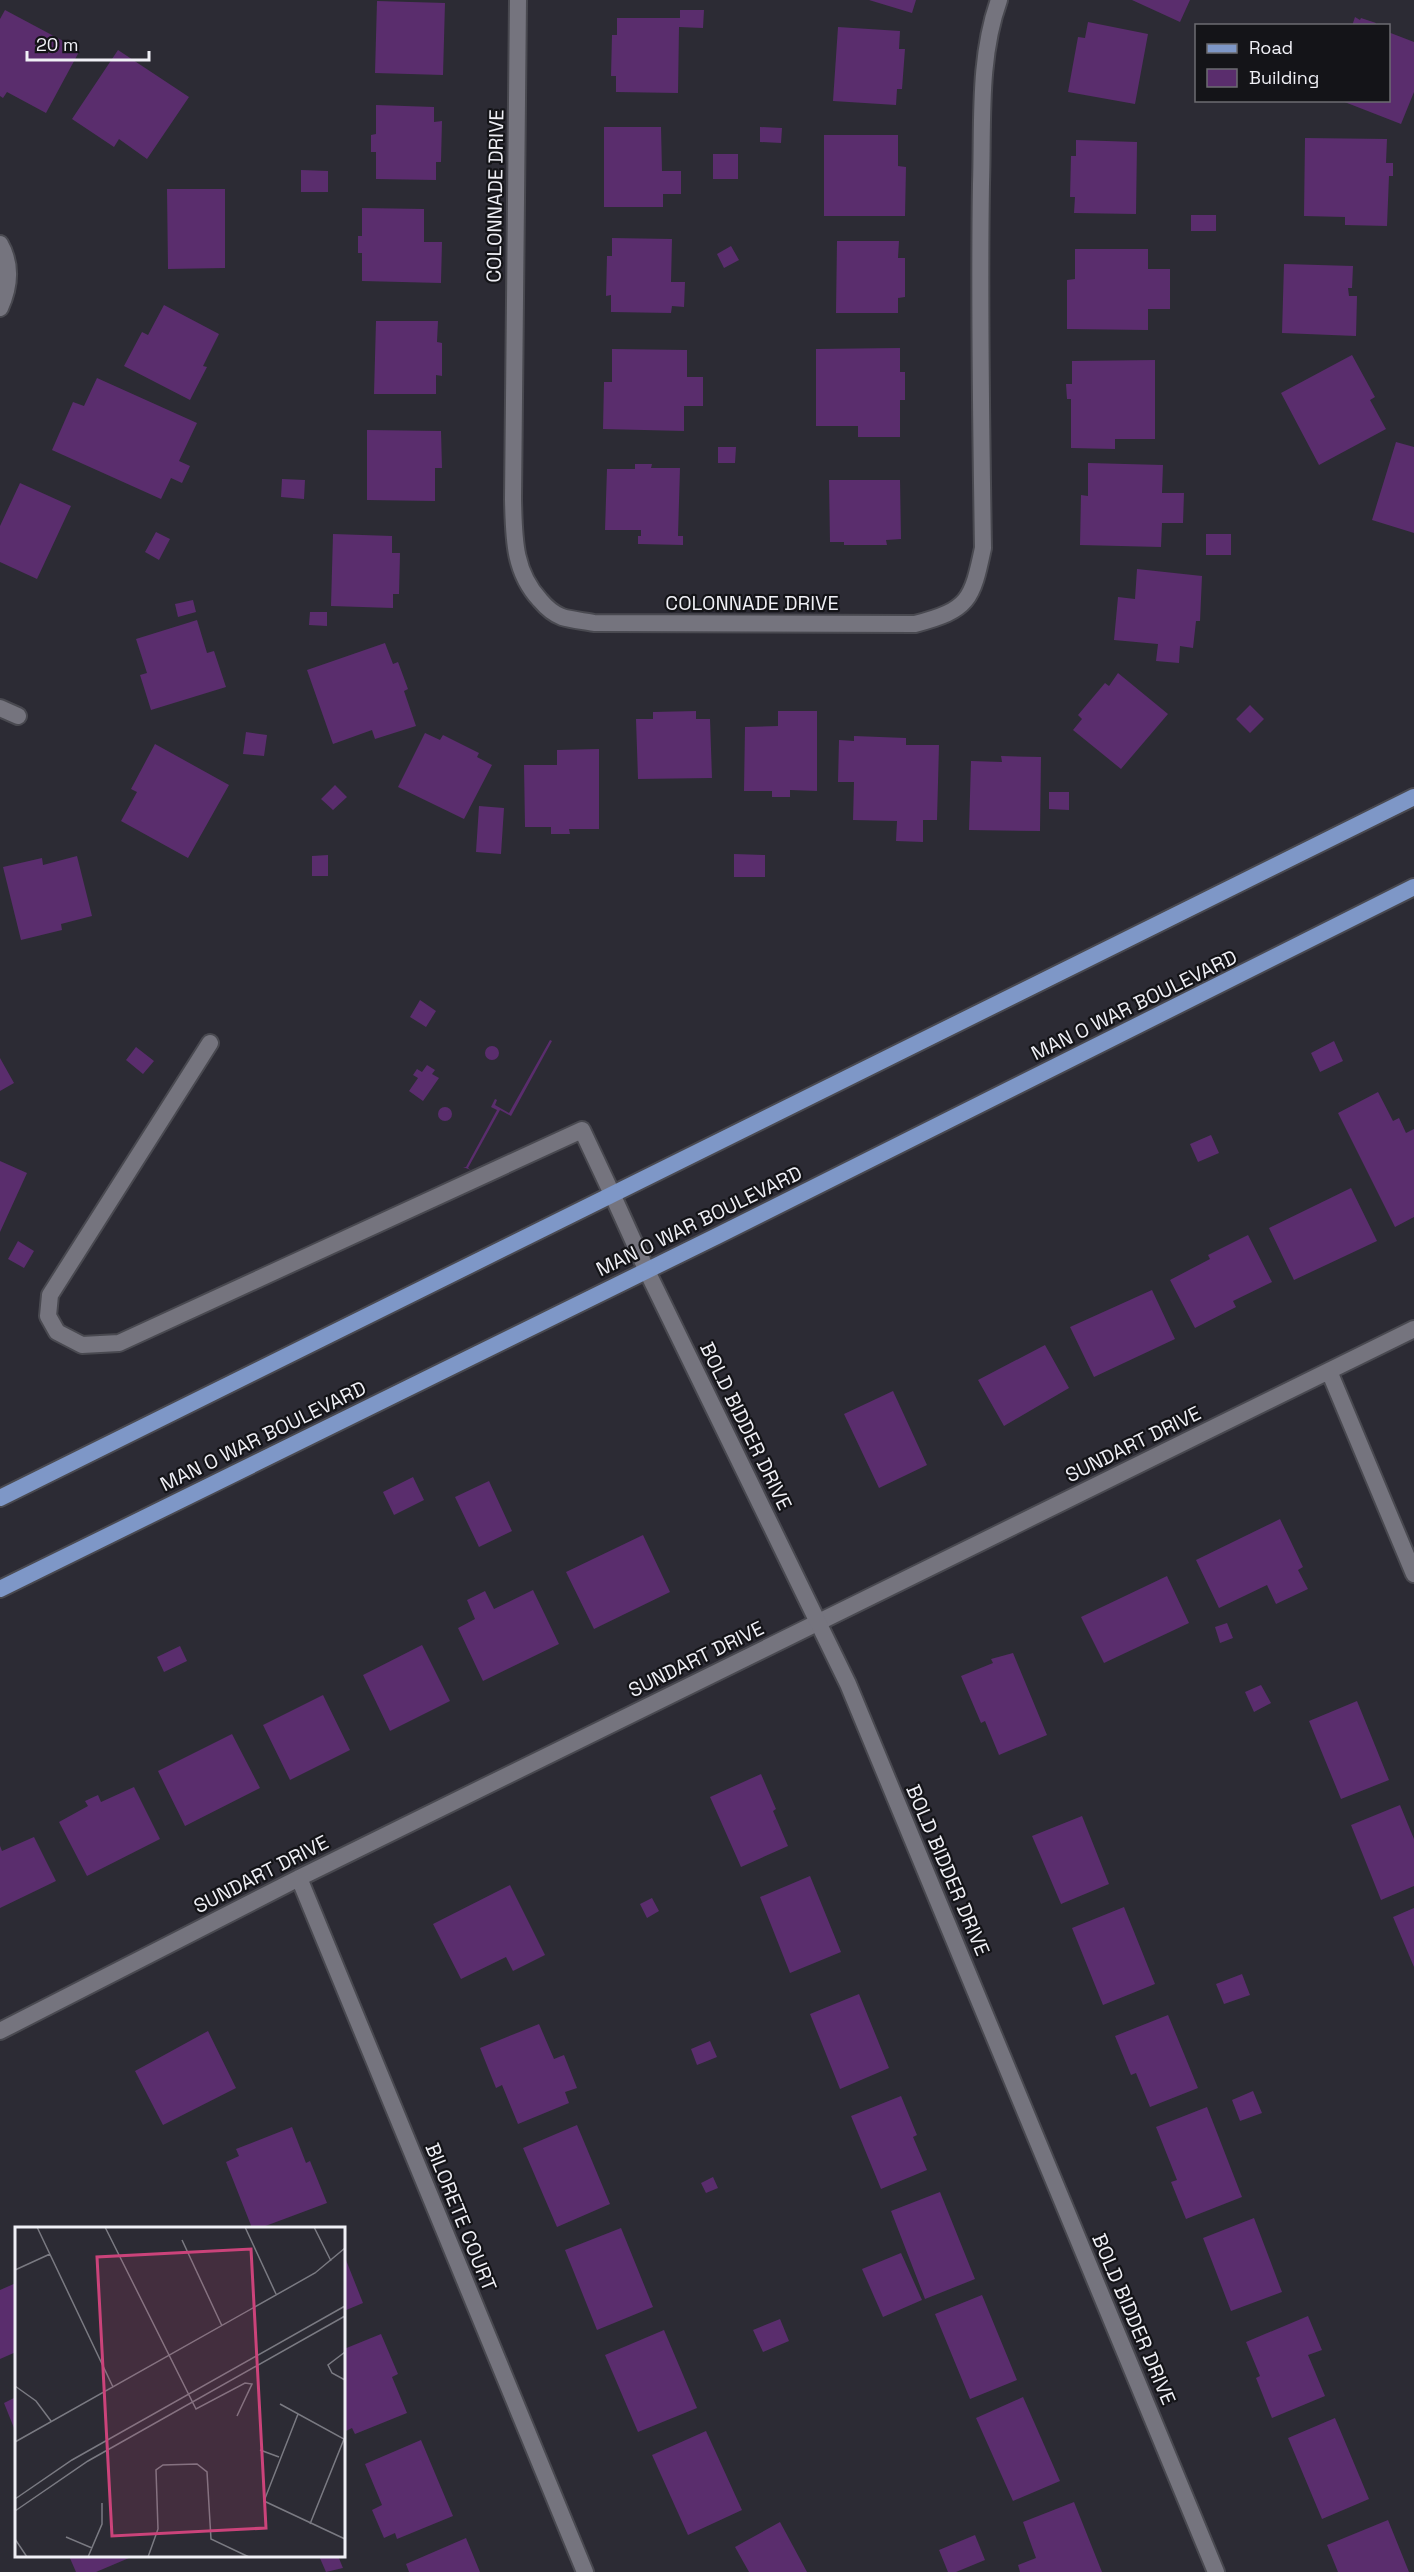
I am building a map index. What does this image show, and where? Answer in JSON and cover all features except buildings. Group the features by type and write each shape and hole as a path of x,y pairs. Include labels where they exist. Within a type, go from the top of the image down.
{"main road":[{"path":"0,1498 1414,797"},
{"name":"MAN O WAR BOULEVARD","path":"0,1589 647,1270 1414,887"}],"street":[{"name":"COLONNADE DRIVE","path":"518,0 513,499 514,543 519,568 528,587 560,616 594,623 915,624 939,618 959,608 975,588 982,548 980,290 983,96 988,43 999,0"},
{"path":"0,244 7,262 8,290 0,309"},
{"path":"0,708 18,716"},
{"name":"BOLD BIDDER DRIVE","path":"210,1043 50,1295 48,1316 57,1332 82,1345 119,1343 582,1130 852,1695 1216,2572"},
{"name":"SUNDART DRIVE","path":"0,2031 299,1878 1414,1329"},
{"path":"1329,1371 1414,1574"},
{"name":"BILORETE COURT","path":"299,1878 585,2572"}]}
